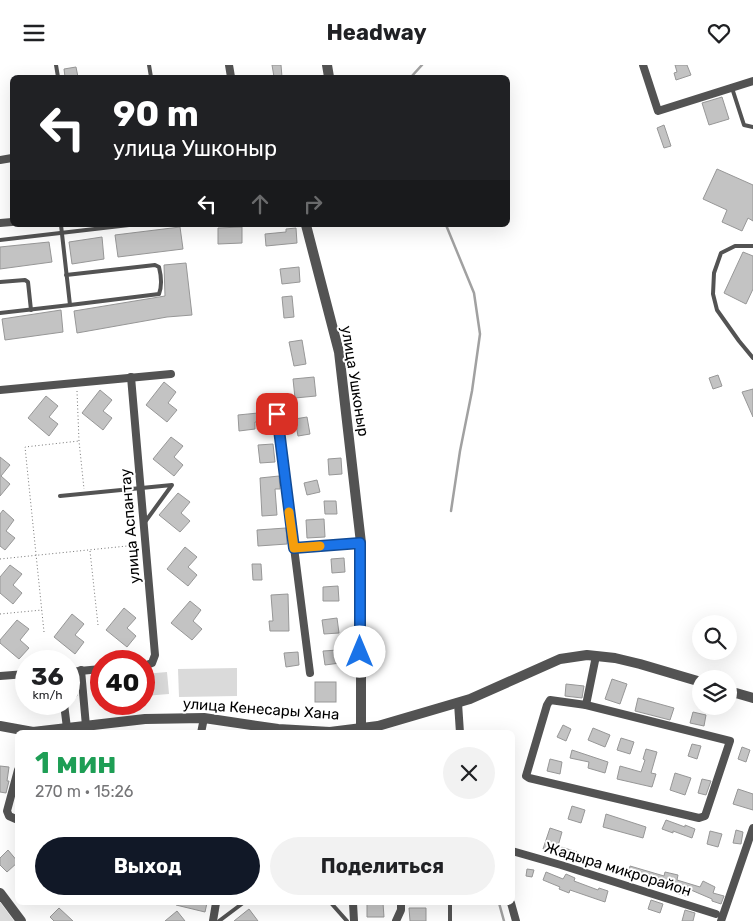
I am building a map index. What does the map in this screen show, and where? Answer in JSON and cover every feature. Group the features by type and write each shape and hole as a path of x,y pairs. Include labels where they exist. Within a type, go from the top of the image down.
{"street":[{"path":"643,65 658,111 753,81"},
{"name":"улица Ушконыр","path":"307,227 339,352 360,543 361,728"},
{"path":"0,390 171,374"},
{"name":"улица Аспантау","path":"132,377 155,650"},
{"path":"277,414 310,673"},
{"path":"294,548 360,543"},
{"name":"улица Кенесары Хана","path":"346,730 378,726 458,703 560,659 587,655 640,664 692,679"},
{"path":"586,705 596,656"},
{"path":"86,726 81,670 90,670"},
{"path":"0,676 15,675"},
{"path":"737,693 753,698"},
{"path":"550,700 586,705 730,741 705,816 699,818 526,776 550,700"},
{"path":"458,703 460,730"},
{"path":"65,715 67,728"},
{"path":"202,730 204,718"},
{"name":"улица Кенесары Хана","path":"50,730 145,719 204,718 295,730"},
{"name":"улица Кенесары Хана","path":"2,728 18,730"},
{"path":"15,782 8,811 10,816 15,818"},
{"path":"718,918 753,828"},
{"name":"Жадыра микрорайон","path":"515,852 561,865 718,918"},
{"path":"0,893 21,921"},
{"path":"213,921 216,905"},
{"path":"353,905 354,921"},
{"path":"396,921 401,911 401,905"},
{"path":"512,905 516,921"}],"lane":[{"path":"732,88 744,125 753,127"},
{"path":"61,227 70,305"},
{"path":"0,240 112,227"},
{"path":"753,246 735,246 721,253 714,273 713,295 717,310 753,358"},
{"path":"0,313 159,294 160,290 160,271 159,267 155,265 66,275"},
{"path":"0,283 25,280 28,282 30,310"},
{"path":"60,496 172,485 143,524"},
{"path":"219,921 240,905"},
{"path":"333,905 347,921"},
{"path":"450,905 450,921"}],"path":[{"path":"77,382 79,441 85,494"},
{"path":"44,632 25,447 79,441"},
{"path":"0,559 145,544"},
{"path":"90,550 98,625"},
{"path":"0,614 42,610"}],"shaded area":[{"path":"237,668 237,696 179,697 178,669"},
{"path":"167,672 169,694 155,695 155,673"},
{"path":"0,902 14,921 0,921"}],"building":[{"path":"272,65 281,65 282,75 274,75"},
{"path":"675,65 687,65 691,75 676,80 674,73 677,72"},
{"path":"76,67 78,75 65,75 64,69"},
{"path":"722,97 729,119 709,125 702,103"},
{"path":"664,125 671,146 664,148 657,128"},
{"path":"717,169 753,185 753,221 748,218 742,231 722,222 727,210 703,199"},
{"path":"180,227 183,249 118,257 115,235"},
{"path":"242,227 242,243 218,244 218,228"},
{"path":"296,228 297,243 266,246 265,234 286,232 286,229"},
{"path":"102,237 104,259 72,264 69,242"},
{"path":"49,242 52,262 0,269 0,247"},
{"path":"743,252 753,256 753,289 746,304 724,293"},
{"path":"186,263 192,315 167,317 77,333 74,311 165,296 164,265"},
{"path":"299,267 300,282 282,284 280,269"},
{"path":"292,296 294,317 284,318 282,297"},
{"path":"61,310 63,332 5,340 2,319"},
{"path":"302,340 306,364 294,366 289,342"},
{"path":"718,375 722,386 713,389 709,378"},
{"path":"314,377 316,396 295,398 293,379"},
{"path":"164,382 176,392 168,403 177,410 167,422 146,405"},
{"path":"753,389 753,417 742,392"},
{"path":"100,390 112,400 103,411 112,418 103,430 82,413"},
{"path":"46,396 58,406 49,417 58,424 49,436 28,418"},
{"path":"258,413 259,422 255,422 255,429 239,431 238,415"},
{"path":"307,417 310,434 298,436 295,419"},
{"path":"171,437 183,446 174,457 183,465 174,476 153,459"},
{"path":"273,444 275,462 260,463 258,445"},
{"path":"0,457 10,465 1,476 10,484 0,496"},
{"path":"341,458 342,474 329,475 328,459"},
{"path":"279,476 280,489 275,489 277,515 262,516 260,478"},
{"path":"317,480 320,492 307,495 304,483"},
{"path":"178,493 190,502 181,513 190,521 180,532 159,515"},
{"path":"324,501 336,501 337,514 325,514"},
{"path":"3,510 14,520 6,531 15,538 5,550 0,546 0,514"},
{"path":"324,519 325,537 307,538 306,520"},
{"path":"286,528 287,544 258,546 257,530"},
{"path":"185,547 197,557 188,567 197,575 188,586 167,569"},
{"path":"344,558 345,572 332,573 331,559"},
{"path":"252,564 261,564 262,580 253,580"},
{"path":"10,565 22,574 13,585 22,593 13,604 0,593 0,577"},
{"path":"338,586 339,601 323,601 323,587"},
{"path":"288,594 289,631 270,631 269,621 273,621 271,595"},
{"path":"190,601 201,610 193,621 202,629 192,640 171,623"},
{"path":"124,608 136,618 127,628 136,636 127,647 106,630"},
{"path":"72,614 84,624 75,635 84,642 78,650 70,650 54,637"},
{"path":"337,618 339,633 324,634 322,620"},
{"path":"17,620 29,629 20,640 29,648 27,650 15,650 15,656 0,643 0,640"},
{"path":"338,650 340,663 325,665 323,651"},
{"path":"298,652 299,665 286,667 284,653"},
{"path":"612,679 627,684 620,704 605,699"},
{"path":"315,682 336,682 336,702 315,702"},
{"path":"566,684 584,686 582,698 565,696"},
{"path":"638,698 674,708 670,720 635,711"},
{"path":"692,715 706,715 704,726 690,723"},
{"path":"563,725 571,729 566,741 557,737"},
{"path":"593,728 610,735 605,747 588,740"},
{"path":"621,738 634,742 630,754 617,750"},
{"path":"692,744 701,746 697,759 688,756"},
{"path":"742,747 750,750 746,762 738,759"},
{"path":"646,749 657,752 651,773 656,774 652,787 617,779 620,766 641,772"},
{"path":"572,750 608,762 605,773 588,768 589,762 570,758"},
{"path":"550,759 562,762 560,774 547,771"},
{"path":"0,766 9,767 7,781 9,781 6,793 0,792"},
{"path":"675,773 691,778 685,795 670,790"},
{"path":"702,779 711,781 706,795 698,793"},
{"path":"738,789 753,794 753,810 733,804"},
{"path":"572,806 585,810 581,823 568,819"},
{"path":"606,814 646,827 643,838 603,827"},
{"path":"666,820 695,829 692,838 662,829"},
{"path":"550,828 562,832 558,846 577,852 574,861 543,849"},
{"path":"736,830 743,832 741,844 733,843"},
{"path":"710,831 722,834 718,847 707,844"},
{"path":"8,850 15,858 15,865 7,872 0,865 0,858"},
{"path":"630,866 664,876 665,872 678,875 677,880 700,887 703,881 715,887 713,893 724,896 721,904 691,890 689,897 676,893 677,889 659,883 658,886 646,882 646,879 628,874"},
{"path":"527,869 534,870 532,877 526,876"},
{"path":"546,872 563,879 566,874 575,878 574,881 598,890 599,888 608,891 605,902 570,890 569,893 559,889 560,887 543,880"},
{"path":"651,900 663,904 660,913 648,909"},
{"path":"176,905 207,905 205,912"},
{"path":"367,905 383,905 384,917 367,917"},
{"path":"59,908 73,921 54,921 50,917"},
{"path":"409,908 426,908 426,921 410,921"},
{"path":"249,909 258,921 234,921"},
{"path":"685,910 695,913 693,921 682,921"},
{"path":"177,911 185,921 165,921"}],"waterway":[{"path":"413,75 422,65"},
{"path":"447,227 474,293 480,334 451,511"},
{"path":"500,905 504,921"}],"slow traffic":[{"path":"289,512 294,548 320,546"}],"route":[{"path":"277,414 294,548 360,543 360,652"}]}
